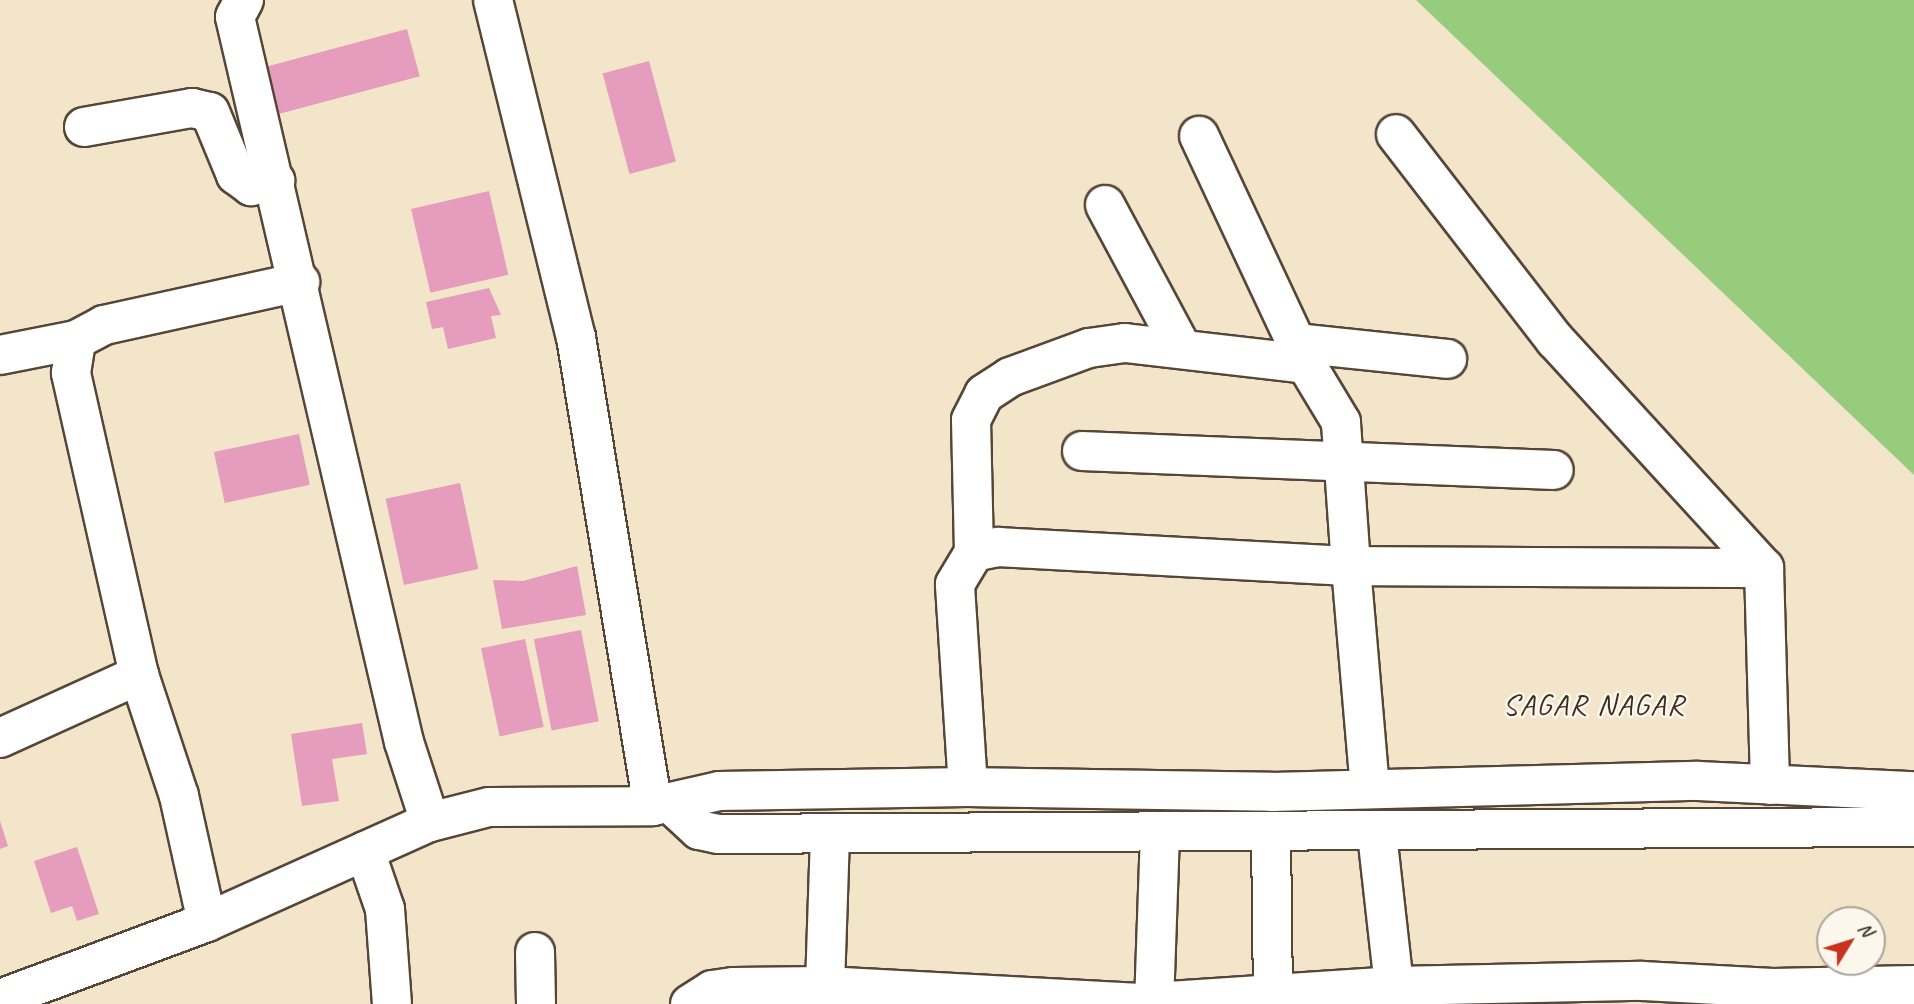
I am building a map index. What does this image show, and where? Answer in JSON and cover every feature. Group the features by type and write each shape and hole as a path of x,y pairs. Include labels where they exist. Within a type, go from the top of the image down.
{"street":[{"path":"244,0 235,17 300,282 404,742 430,822"},
{"path":"493,0 576,337 662,805 699,830 718,834 1377,834 1914,827"},
{"path":"84,127 192,107 209,112 236,174 251,186 275,181"},
{"path":"1396,134 1555,340 1764,568 1770,785"},
{"path":"1199,136 1301,354 1340,422 1370,789"},
{"path":"1105,205 1181,347"},
{"path":"0,355 76,340 104,325 300,282"},
{"path":"76,340 71,373 139,675 178,796 207,922"},
{"path":"968,787 955,584 974,552 971,421 984,394 1089,348 1181,347 1447,359"},
{"path":"1083,451 1343,465 1554,470"},
{"path":"974,552 998,547 1351,566 1764,568"},
{"path":"0,738 139,675"},
{"path":"0,999 52,994 430,822 489,807 662,805 719,791 968,787 1370,789 1514,782 1770,785 1914,791"},
{"path":"825,995 830,833"},
{"path":"1154,1003 1160,833"},
{"path":"1271,834 1273,999"},
{"path":"1377,834 1395,995"},
{"path":"365,851 386,909 391,1004"},
{"path":"535,952 536,1004"},
{"path":"690,1004 733,987 825,995 1154,1003 1395,995 1643,981 1773,996 1914,985"}],"green space":[{"path":"1416,0 1914,0 1914,475"}],"building":[{"path":"407,29 420,76 280,114 267,67"},
{"path":"649,61 676,161 630,174 603,73"},
{"path":"489,191 508,275 430,293 411,209"},
{"path":"489,288 501,315 491,316 496,338 448,349 443,327 432,329 426,302"},
{"path":"299,434 310,485 225,503 214,452"},
{"path":"460,483 478,569 404,585 386,499"},
{"path":"577,566 586,615 502,629 493,580 523,581"},
{"path":"581,630 599,721 552,730 534,639"},
{"path":"525,639 544,727 500,736 481,648"},
{"path":"362,723 367,754 332,759 339,801 302,806 291,734"},
{"path":"0,821 8,846 0,849"},
{"path":"77,847 99,914 77,921 72,906 51,913 34,861"}],"district":[{"name":"SAGAR NAGAR","path":"1594,704"}]}
